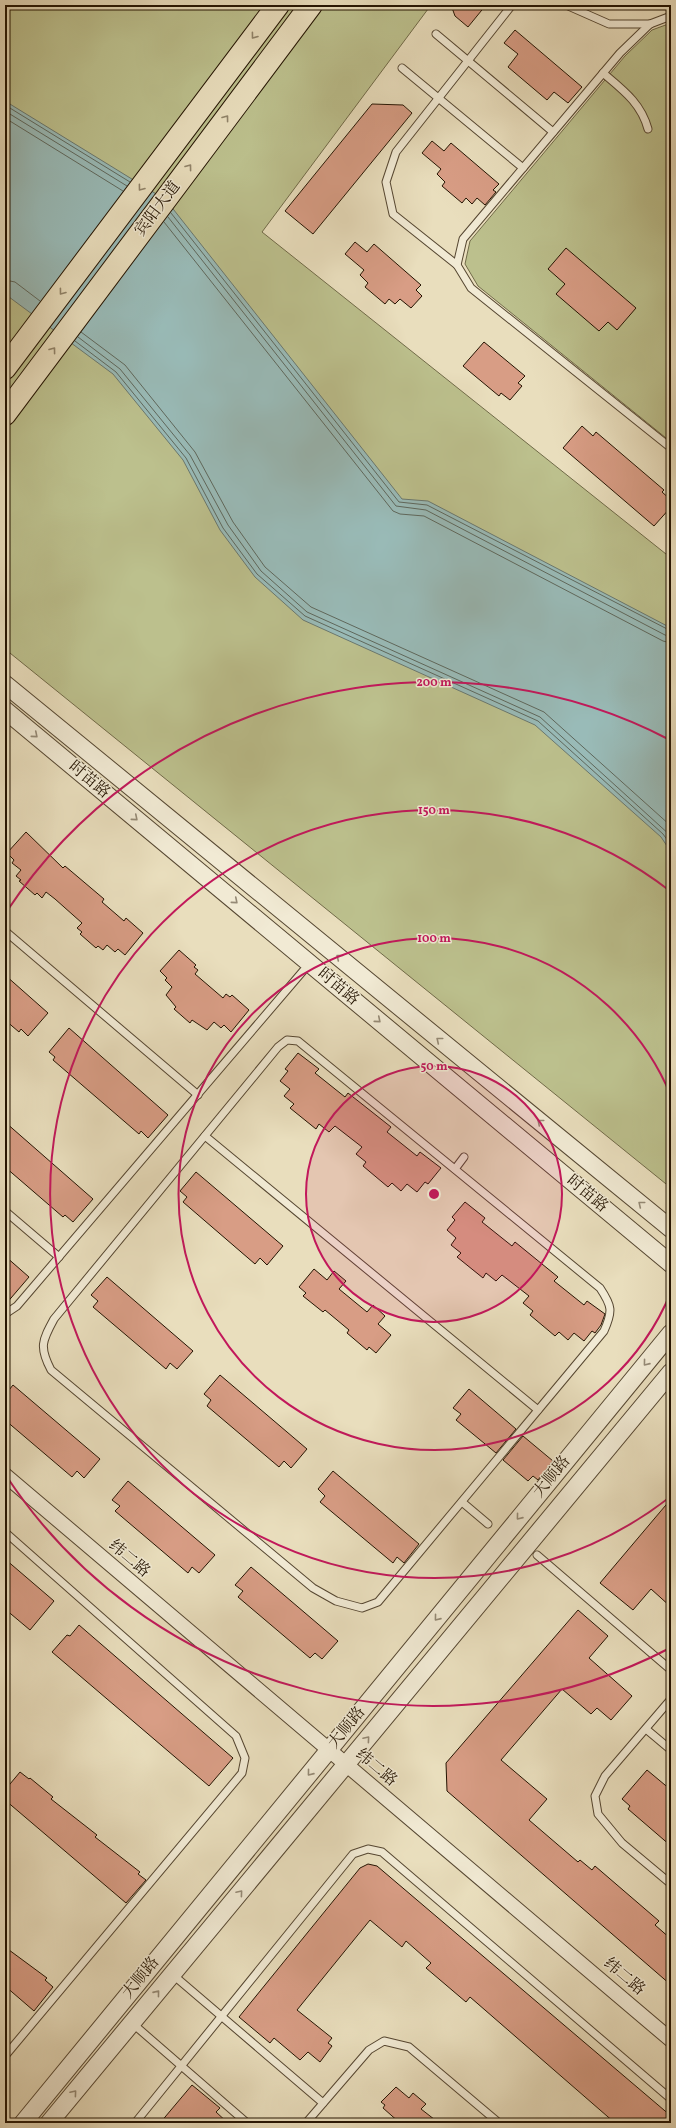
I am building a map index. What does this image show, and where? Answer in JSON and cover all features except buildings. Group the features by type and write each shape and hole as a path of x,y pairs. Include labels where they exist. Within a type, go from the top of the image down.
{"highway":[{"name":"宾阳大道","path":"7,366 278,5"},
{"name":"宾阳大道","path":"5,414 311,5"}],"street":[{"name":"时苗路","path":"5,684 671,1229"},
{"name":"时苗路","path":"5,710 671,1264"},
{"name":"大顺路","path":"23,2123 671,1333"},
{"name":"大顺路","path":"49,2123 671,1372"},
{"name":"纬二路","path":"5,1475 328,1751 671,2040"}],"lane":[{"path":"512,5 396,152 386,182 393,214 457,265 471,288 671,448"},
{"path":"566,5 609,24 650,24 671,16"},
{"path":"457,265 463,239 620,53 650,24"},
{"path":"436,34 468,59 553,132"},
{"path":"402,68 523,168"},
{"path":"603,73 633,99 644,115 648,129"},
{"path":"5,931 198,1095"},
{"path":"5,1314 18,1306 303,972"},
{"path":"287,1040 298,1041 454,1169 600,1288 610,1303 611,1317 604,1331 378,1602 362,1608 336,1601 313,1588 51,1370 44,1356 44,1337 54,1319 278,1047 287,1040"},
{"path":"205,1136 538,1410"},
{"path":"454,1169 464,1157"},
{"path":"5,1211 59,1257"},
{"path":"462,1502 488,1524"},
{"path":"5,1532 236,1736 245,1758 242,1773 5,2056"},
{"path":"537,1555 671,1670"},
{"path":"671,1699 605,1776 595,1796 598,1814 622,1843 671,1884"},
{"path":"646,1729 671,1750"},
{"path":"136,2123 353,1854 368,1849 382,1852 671,2099"},
{"path":"172,1974 323,2104"},
{"path":"132,2023 247,2123"},
{"path":"306,2123 369,2050 384,2041 409,2047 499,2123"}],"green space":[{"path":"5,5 431,5 262,232 671,558 671,1188 5,649"},
{"path":"671,23 671,442 478,286 465,264 470,241 625,56 652,30"}],"water":[{"path":"5,101 166,200 402,499 428,501 671,628 671,852 661,837 535,725 303,620 255,577 220,530 183,460 113,374 5,294"}]}
